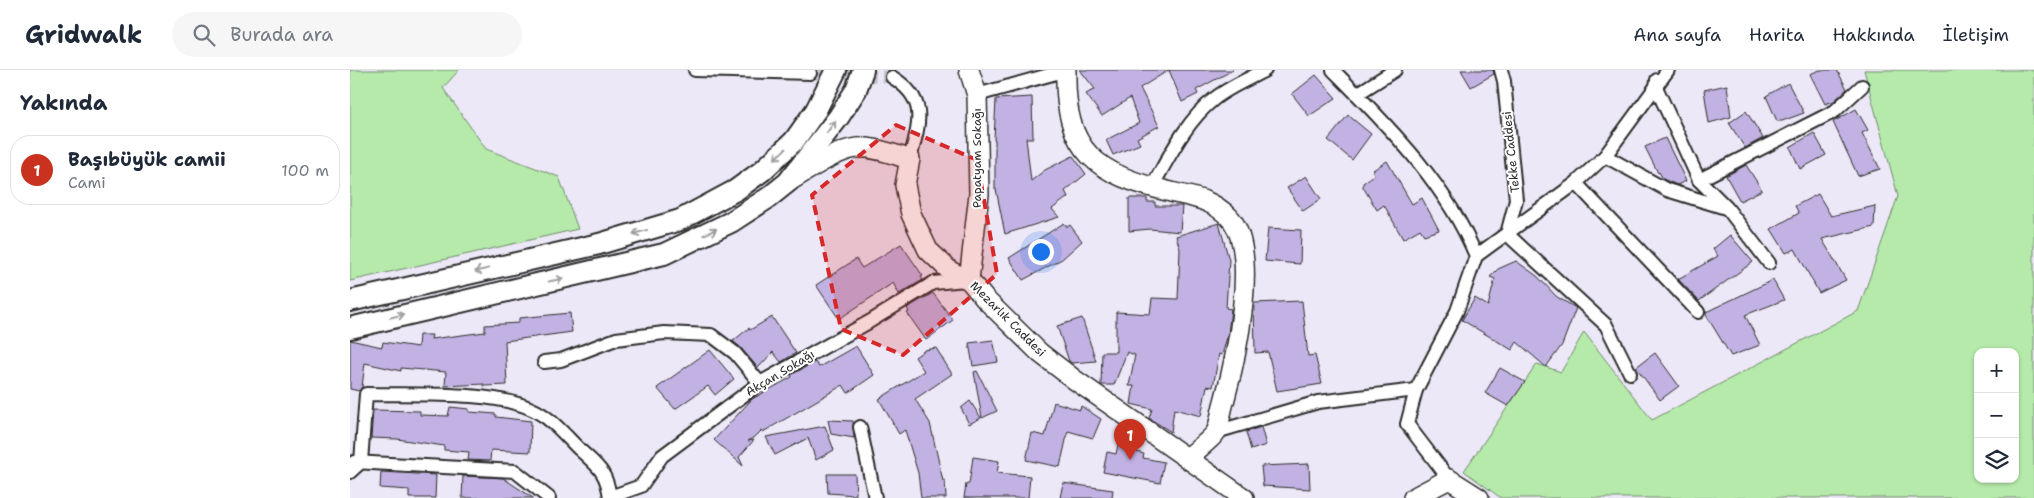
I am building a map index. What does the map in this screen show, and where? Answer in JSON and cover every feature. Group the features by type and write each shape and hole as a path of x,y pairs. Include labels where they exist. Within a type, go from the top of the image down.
{"main road":[{"path":"350,301 599,244 680,220 736,190 762,171 794,141 816,110 836,70"},
{"path":"788,182 814,152 838,118 856,90 864,70"},
{"name":"Papatyam Sokağı","path":"969,70 977,95 978,194 969,280"},
{"path":"1066,70 1068,116 1078,142 1093,160 1125,178 1152,188 1216,205 1231,220 1240,240 1245,275 1242,320 1232,373 1216,432 1188,458 1229,495 1229,498"},
{"path":"858,148 875,156 890,167 905,186"},
{"path":"350,328 664,254 731,222 768,198 788,182 840,152 858,148 886,152 910,159"},
{"name":"Mezarlık Caddesi","path":"910,159 905,186 911,214 928,250 950,271 969,280 985,299 1040,353 1075,380 1244,498"},
{"path":"1413,498 1449,479 1479,498"}],"street":[{"path":"694,70 810,73"},
{"name":"Papatyam Sokağı","path":"977,95 1066,70"},
{"path":"1152,188 1181,137 1194,119 1215,98 1266,70"},
{"path":"1333,70 1357,94 1429,175 1452,208 1467,234 1476,256"},
{"path":"1357,94 1395,70"},
{"name":"Tekke Caddesi","path":"1501,70 1504,81 1516,200 1507,234"},
{"path":"1659,70 1656,86 1699,180 1727,208 1769,263"},
{"path":"1449,479 1407,424 1416,390 1457,311 1476,256 1576,183 1605,156 1668,70"},
{"name":"Mezarlık Caddesi","path":"892,77 904,84 913,94 918,105 920,123 910,159"},
{"path":"1699,180 1835,111 1862,86"},
{"path":"1605,156 1667,190 1727,208"},
{"path":"1576,183 1698,312"},
{"path":"1507,234 1606,325 1630,373"},
{"name":"Akçan Sokağı","path":"610,497 641,486 662,456 760,383 869,322 933,283 969,280"},
{"path":"544,362 561,360 616,339 664,332 711,335 735,353 760,383"},
{"path":"1216,432 1318,402 1416,390"},
{"path":"350,472 355,462 366,394 509,400 536,411 556,425 605,474 610,497"},
{"path":"860,427 875,498"},
{"path":"355,462 515,471 549,498"}],"highlighted area":[{"path":"896,125 977,160 997,274 903,355 841,329 812,195"}],"green space":[{"path":"350,70 459,70 443,88 486,149 559,177 578,229 350,281"},
{"path":"1864,70 2034,70 2034,498 1501,498 1464,471 1537,364 1561,372 1584,332 1652,420 1858,311 1898,196"}],"building":[{"path":"1080,70 1169,70 1140,88 1159,126 1137,138 1140,144 1113,155 1106,140 1139,123 1130,98 1102,116 1086,94 1095,89"},
{"path":"1169,70 1233,70 1196,90 1198,94 1182,102"},
{"path":"1461,70 1493,70 1494,74 1471,87"},
{"path":"1820,70 1837,70 1847,89 1834,101 1825,104 1810,74"},
{"path":"1316,75 1336,98 1309,116 1292,94"},
{"path":"1788,83 1804,113 1777,121 1766,96"},
{"path":"1727,85 1731,117 1709,123 1704,90"},
{"path":"1032,97 1033,138 1026,138 1031,181 1045,170 1073,156 1086,174 1065,191 1068,197 1052,209 1059,217 1005,234 995,189 994,140 996,99"},
{"path":"1856,109 1868,130 1862,133 1880,169 1858,176 1833,122"},
{"path":"1746,111 1763,138 1745,148 1729,123"},
{"path":"1348,115 1371,134 1352,160 1328,140"},
{"path":"1814,133 1826,155 1800,169 1790,147"},
{"path":"1665,138 1686,181 1677,185 1663,179 1645,147"},
{"path":"1387,161 1412,204 1422,198 1439,230 1424,235 1420,229 1403,239 1384,205 1377,210 1363,187 1363,183 1374,175 1373,170"},
{"path":"1746,165 1762,190 1740,201 1726,176"},
{"path":"1306,176 1321,199 1303,211 1287,188"},
{"path":"1818,194 1831,216 1875,206 1874,227 1822,239 1846,280 1819,293 1795,249 1786,253 1771,229 1799,213 1795,206"},
{"path":"1129,198 1147,198 1147,202 1155,202 1155,206 1182,206 1180,232 1150,229 1129,231"},
{"path":"1064,223 1067,227 1070,225 1082,241 1062,259 1023,280 1009,258"},
{"path":"1219,223 1229,260 1226,308 1231,309 1228,334 1222,355 1219,354 1213,387 1207,386 1201,416 1174,409 1171,432 1149,418 1152,409 1131,404 1134,386 1129,386 1135,355 1127,352 1114,385 1101,385 1102,352 1116,352 1116,312 1150,314 1152,298 1178,299 1180,249 1176,236"},
{"path":"1268,228 1301,230 1300,264 1265,261"},
{"path":"1730,235 1753,262 1699,301 1678,279 1718,256 1713,249"},
{"path":"901,244 923,276 921,277 923,280 899,294 893,283 839,319 816,285 856,259 862,268"},
{"path":"1516,261 1537,276 1557,297 1576,308 1562,345 1546,367 1517,342 1512,350 1462,320 1475,298 1488,306 1495,279 1490,277 1498,269"},
{"path":"1773,280 1784,300 1745,315 1760,345 1731,356 1706,312"},
{"path":"933,293 953,320 926,340 907,313 909,312 907,308"},
{"path":"1302,301 1308,356 1315,355 1322,384 1277,391 1268,352 1255,353 1254,303"},
{"path":"570,313 572,332 505,341 507,385 445,386 446,372 401,368 401,371 365,363 362,387 359,391 350,389 350,340 382,347 383,342 418,347 419,335 432,335 431,339 485,332 485,325 519,323 519,318"},
{"path":"772,317 796,353 781,362 773,352 758,368 733,341 749,328 750,330"},
{"path":"1082,318 1096,361 1072,363 1069,361 1057,326"},
{"path":"993,340 998,362 973,366 969,343"},
{"path":"856,346 874,375 848,393 843,385 763,432 762,430 748,441 754,440 739,457 743,466 714,440 752,399 815,362 819,367"},
{"path":"936,348 952,374 915,399 930,423 943,481 945,480 946,498 921,498 918,473 905,430 899,434 879,399 924,371 915,357 925,350"},
{"path":"710,350 734,379 715,395 708,386 675,409 657,388"},
{"path":"1655,353 1679,386 1660,400 1636,367"},
{"path":"1500,368 1525,382 1508,406 1485,393"},
{"path":"977,371 997,411 982,418 974,372"},
{"path":"970,401 981,418 969,424 961,408"},
{"path":"1054,402 1080,410 1081,406 1101,419 1093,438 1068,431 1060,467 1026,460 1032,433 1045,436"},
{"path":"450,407 469,409 469,412 496,414 496,417 531,421 530,452 491,450 490,461 468,460 469,452 444,450 444,446 397,439 371,438 373,410 420,411 420,415 448,416"},
{"path":"828,420 853,421 854,438 831,434"},
{"path":"825,426 834,450 816,460 808,438 775,455 766,437"},
{"path":"1261,427 1266,445 1251,450 1246,432"},
{"path":"1119,440 1134,443 1133,448 1137,449 1137,452 1144,454 1143,458 1164,462 1160,483 1103,472 1107,452 1116,454"},
{"path":"973,457 999,461 997,473 1030,476 1028,498 964,498 966,484 969,484"},
{"path":"1309,464 1310,489 1263,486 1261,466"},
{"path":"381,472 436,475 435,498 409,498 409,490 380,488"},
{"path":"827,474 855,474 856,495 828,493"},
{"path":"463,476 503,478 533,498 462,498"},
{"path":"1063,483 1113,490 1112,498 1060,498"}],"tunnel":[{"path":"810,73 892,77"}],"place":[{"name":"Başıbüyük camii","path":"1130,460"}]}
